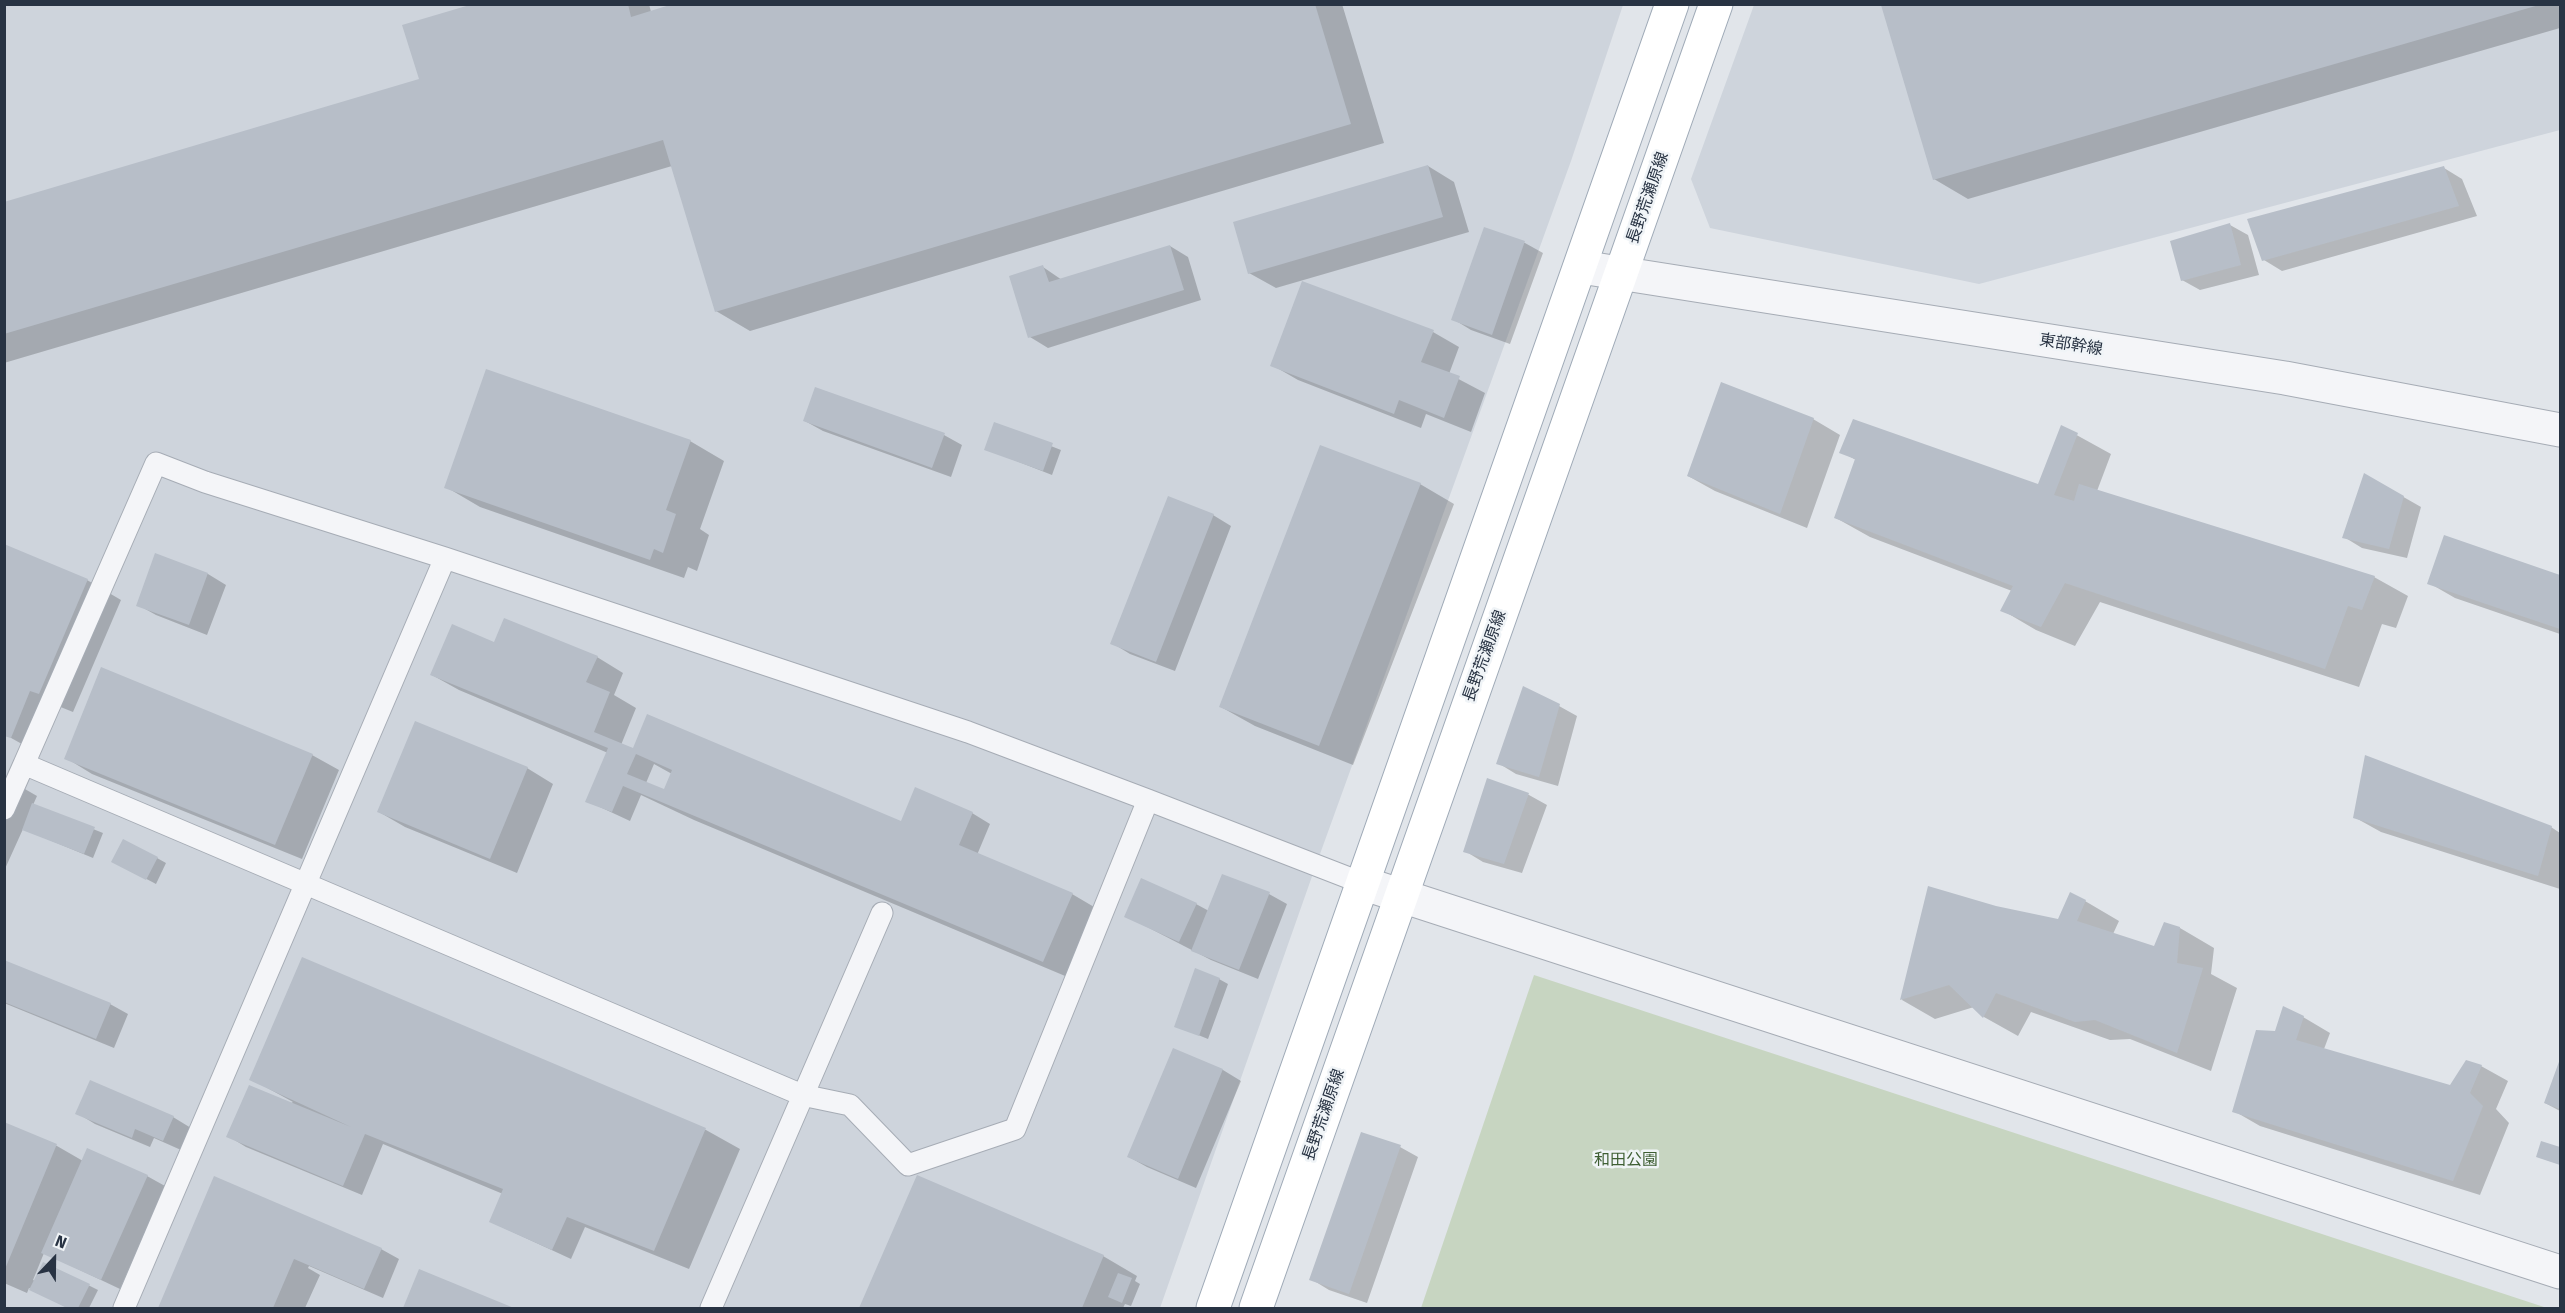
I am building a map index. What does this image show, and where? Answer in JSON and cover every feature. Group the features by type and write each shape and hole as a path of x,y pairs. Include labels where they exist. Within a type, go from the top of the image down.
{"main road":[{"path":"1213,1308 1672,4"},
{"name":"長野荒瀬原線","path":"1256,1308 1716,4"}],"street":[{"name":"東部幹線","path":"1581,267 2285,378 2560,430"},
{"path":"1362,883 2560,1272"}],"lane":[{"path":"4,809 156,463 205,482 445,558 968,732 1362,883"},
{"path":"124,1308 445,558"},
{"path":"24,764 802,1095 850,1105 908,1165 1016,1129 1148,800"},
{"path":"711,1308 882,913"}],"shaded area":[{"path":"5,5 1623,5 1571,161 1316,865 1160,1308 5,1308"},
{"path":"1754,5 2560,5 2560,130 1979,284 1710,228 1691,179"}],"green space":[{"name":"和田公園","path":"1534,975 2547,1308 1421,1308"}],"building":[{"path":"473,4 628,4 631,17 673,4 1315,4 1351,124 715,312 663,140 4,334 4,202 419,79 402,25"},
{"path":"1881,5 2539,5 1933,180"},
{"path":"1428,165 1443,217 1248,274 1233,222"},
{"path":"2444,166 2459,206 2262,261 2247,219"},
{"path":"2230,223 2241,265 2181,281 2170,241"},
{"path":"1484,227 1525,241 1492,335 1451,320"},
{"path":"1170,245 1184,290 1028,338 1009,276 1043,265 1049,282"},
{"path":"1302,281 1434,330 1421,362 1460,376 1444,418 1399,400 1394,414 1270,366"},
{"path":"486,369 691,440 666,510 676,514 663,553 654,549 650,560 444,488"},
{"path":"1721,382 1814,418 1780,514 1687,476"},
{"path":"815,387 945,433 932,468 803,421"},
{"path":"1853,419 2038,484 2061,425 2078,433 2054,495 2074,501 2079,484 2375,576 2362,610 2348,606 2325,669 2065,583 2041,627 2000,611 2013,586 1834,518 1855,459 1839,453"},
{"path":"994,422 1053,443 1043,471 984,450"},
{"path":"1320,445 1421,483 1319,746 1219,707"},
{"path":"2364,473 2404,496 2389,549 2342,538"},
{"path":"1168,496 1214,514 1156,662 1110,644"},
{"path":"2444,535 2560,575 2560,629 2427,584"},
{"path":"4,544 88,579 39,694 30,691 11,738 4,736"},
{"path":"155,553 208,573 189,625 136,606"},
{"path":"504,618 598,656 586,682 610,692 594,732 633,748 647,714 901,821 915,787 973,812 959,845 1073,893 1043,962 623,786 612,812 585,802 608,748 430,675 452,624 494,642","holes":["636,754 672,770 664,789 627,774"]},
{"path":"101,667 313,754 275,845 64,759"},
{"path":"1523,686 1560,704 1539,777 1496,764"},
{"path":"415,721 528,767 490,859 377,812"},
{"path":"2365,755 2552,826 2538,876 2353,818"},
{"path":"1487,778 1529,793 1504,864 1463,852"},
{"path":"32,803 95,827 84,854 22,830"},
{"path":"123,839 158,857 146,880 111,862"},
{"path":"1222,874 1270,892 1239,970 1191,951"},
{"path":"1141,878 1197,903 1179,942 1124,917"},
{"path":"1928,886 1996,906 2058,919 2070,892 2086,900 2077,921 2154,946 2164,922 2180,927 2177,963 2203,968 2177,1053 2095,1020 2075,1022 1996,993 1983,1018 1949,985 1900,1000"},
{"path":"302,957 706,1128 654,1251 567,1217 552,1250 489,1222 503,1189 365,1134 343,1186 226,1137 249,1085 351,1127 249,1080"},
{"path":"4,960 111,1003 96,1039 4,1002"},
{"path":"1195,968 1220,978 1199,1036 1174,1027"},
{"path":"2283,1006 2304,1016 2296,1040 2450,1085 2466,1060 2482,1065 2470,1093 2483,1106 2453,1181 2232,1112 2256,1030 2275,1031"},
{"path":"1173,1048 1223,1069 1178,1179 1127,1157"},
{"path":"2560,1059 2560,1109 2544,1103"},
{"path":"90,1080 174,1116 163,1141 135,1129 132,1138 75,1114"},
{"path":"4,1122 57,1144 5,1269 4,1269"},
{"path":"1361,1132 1401,1145 1349,1294 1309,1280"},
{"path":"2541,1141 2560,1147 2560,1165 2536,1157"},
{"path":"87,1148 148,1175 101,1280 41,1253"},
{"path":"917,1175 1104,1255 1082,1308 859,1308"},
{"path":"214,1176 382,1248 364,1289 294,1259 273,1308 158,1308"},
{"path":"43,1262 90,1284 78,1308 67,1308 29,1290"},
{"path":"419,1269 514,1308 403,1308"},
{"path":"1118,1273 1132,1278 1122,1303 1108,1297"}]}
